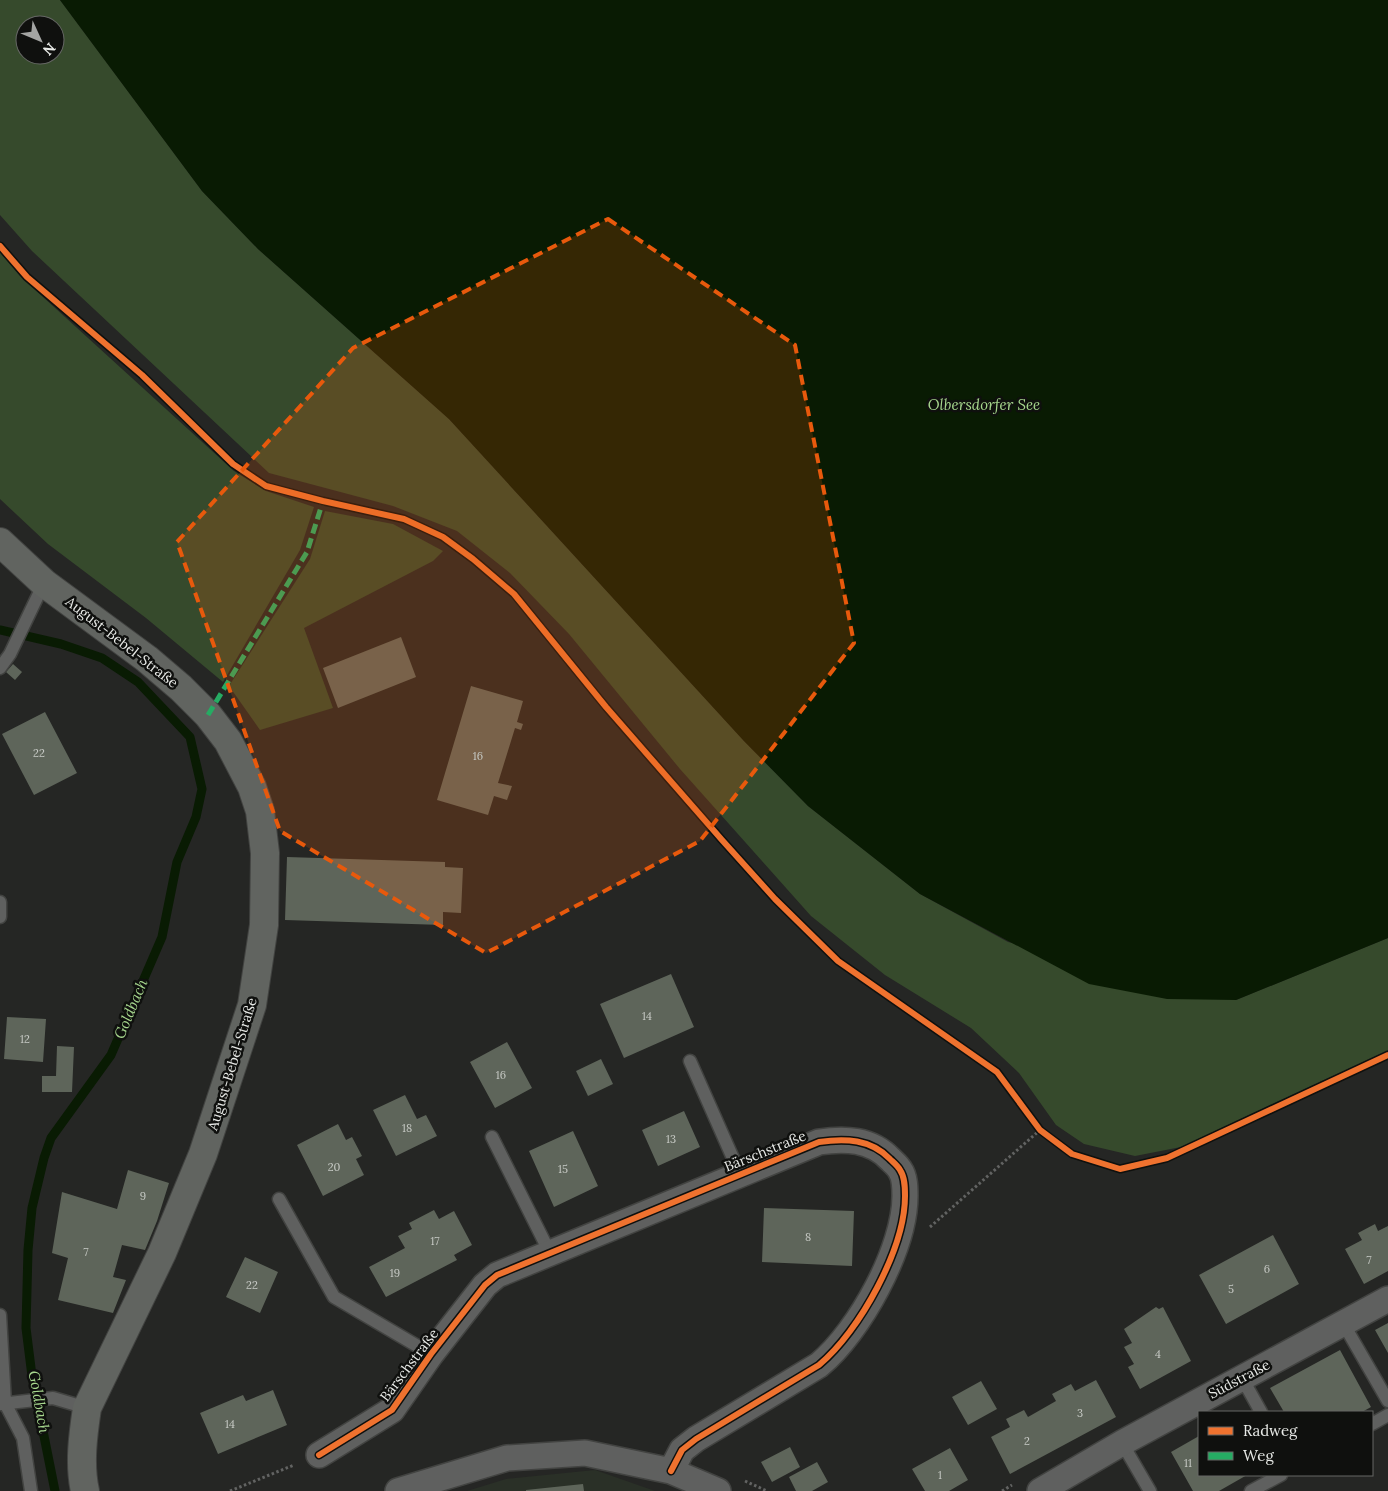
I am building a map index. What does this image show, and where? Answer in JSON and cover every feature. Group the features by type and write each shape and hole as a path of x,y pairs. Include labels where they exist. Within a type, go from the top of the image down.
{"street":[{"name":"August-Bebel-Straße","path":"0,542 44,583 147,659 181,688 208,715 228,741 252,787 260,811 264,853 264,925 252,1005 196,1172 162,1253 87,1408 82,1477 85,1491"},
{"name":"Bärschstraße","path":"319,1455 392,1410 431,1354 485,1285 497,1275 820,1142 856,1140 879,1149 901,1170 905,1185 905,1212 889,1264 864,1309 833,1354 696,1438 682,1450 671,1471"},
{"name":"Südstraße","path":"1040,1491 1122,1443 1388,1299"},
{"path":"398,1491 506,1458 585,1453 671,1471 718,1491"}],"lane":[{"path":"0,668 10,654 44,583"},
{"path":"0,902 0,918"},
{"name":"Bärschstraße","path":"690,1061 740,1174"},
{"path":"492,1136 550,1253"},
{"name":"Bärschstraße","path":"279,1199 334,1297 431,1354"},
{"path":"0,1315 3,1403 23,1438 32,1491"},
{"path":"1343,1323 1388,1401"},
{"path":"1242,1378 1260,1411"},
{"path":"3,1403 53,1398 87,1408"},
{"path":"1373,1423 1388,1415"},
{"path":"1122,1443 1150,1491"},
{"path":"1251,1491 1279,1476"}],"path":[{"path":"925,1232 1040,1130"},
{"path":"230,1491 319,1455"}],"highlighted area":[{"path":"608,219 795,345 854,643 700,841 486,953 280,831 177,542 353,348"}],"shaded area":[{"path":"0,0 60,0 202,191 258,249 449,419 744,741 808,806 920,894 1008,942 1236,1000 1388,938 1388,1050 1181,1147 1135,1156 1084,1144 1056,1125 1019,1073 971,1028 885,975 811,916 680,769 569,634 510,573 457,531 393,506 269,473 32,251 0,215"},
{"path":"0,252 20,276 234,471 266,491 314,507 300,550 223,682 146,618 48,544 0,499"},
{"path":"325,511 393,524 443,551 433,561 304,628 333,708 260,730 229,686 310,559"},
{"path":"595,1470 655,1491 467,1491 506,1479"}],"water":[{"name":"Olbersdorfer See","path":"60,0 1388,0 1388,938 1236,1000 1167,999 1089,984 920,894 808,806 744,741 449,419 258,249 202,191"}],"building":[{"path":"401,637 416,677 338,708 323,668"},
{"path":"13,664 22,672 15,680 6,672"},
{"path":"471,686 523,701 517,722 523,724 521,730 515,728 498,783 512,786 507,800 494,796 488,815 437,800"},
{"path":"45,712 77,773 34,795 2,734"},
{"path":"287,857 445,862 445,867 463,868 461,913 443,912 443,925 285,920"},
{"path":"671,974 694,1027 624,1058 600,1004"},
{"path":"7,1017 46,1019 43,1062 4,1059"},
{"path":"507,1042 532,1088 495,1108 470,1062"},
{"path":"57,1046 74,1047 72,1092 42,1092 42,1076 56,1076"},
{"path":"601,1059 613,1084 588,1096 576,1071"},
{"path":"405,1095 417,1119 426,1115 437,1136 396,1156 373,1110"},
{"path":"684,1111 700,1147 658,1166 642,1130"},
{"path":"338,1124 346,1140 352,1137 362,1156 356,1159 364,1175 323,1196 297,1145"},
{"path":"573,1131 598,1186 554,1207 529,1151"},
{"path":"128,1170 169,1183 157,1221 145,1250 122,1245 113,1277 126,1280 113,1313 58,1300 68,1258 52,1253 62,1192 117,1209"},
{"path":"764,1208 854,1211 852,1266 762,1262"},
{"path":"434,1210 439,1219 454,1211 472,1245 454,1255 457,1260 386,1297 369,1267 405,1248 398,1236 412,1229 409,1223"},
{"path":"1375,1224 1378,1231 1388,1226 1388,1271 1364,1284 1345,1249 1362,1240 1358,1233"},
{"path":"1273,1235 1299,1284 1226,1324 1199,1275"},
{"path":"245,1257 278,1272 260,1313 226,1297"},
{"path":"1156,1307 1159,1309 1163,1307 1191,1361 1140,1389 1128,1367 1134,1364 1124,1347 1132,1343 1124,1329"},
{"path":"1388,1323 1388,1353 1375,1330"},
{"path":"1340,1350 1371,1407 1364,1411 1283,1411 1270,1388"},
{"path":"1096,1380 1116,1417 1010,1474 991,1437 1010,1427 1006,1419 1024,1410 1028,1417 1056,1401 1052,1394 1071,1384 1075,1391"},
{"path":"981,1381 997,1409 968,1425 952,1397"},
{"path":"273,1390 287,1425 218,1454 200,1413 243,1395 246,1401"},
{"path":"1198,1437 1198,1476 1245,1476 1219,1491 1193,1491 1171,1452"},
{"path":"790,1447 800,1467 772,1482 761,1462"},
{"path":"950,1448 968,1480 949,1491 925,1491 912,1469"},
{"path":"817,1462 828,1482 812,1491 796,1491 789,1477"},
{"path":"583,1484 584,1491 526,1491 526,1490"}],"waterway":[{"name":"Goldbach","path":"0,630 61,644 102,658 138,682 190,737 202,789 196,817 177,862 162,937 111,1055 51,1138 44,1158 32,1208 28,1250 26,1328 32,1376 55,1491"}],"marked path":[{"path":"208,715 307,552 323,501"}],"cycle path":[{"path":"0,246 27,277 142,375 233,464 266,486 404,519 443,537 473,559 514,594 606,707 775,899 838,961 997,1072 1040,1130 1072,1154 1120,1169 1167,1158 1388,1055"},
{"path":"319,1455 392,1410 431,1354 485,1285 497,1275 819,1142 848,1140 875,1147 883,1152 898,1167 903,1176 905,1196 903,1217 889,1263 850,1332 819,1365 696,1439 682,1450 671,1471"}]}
